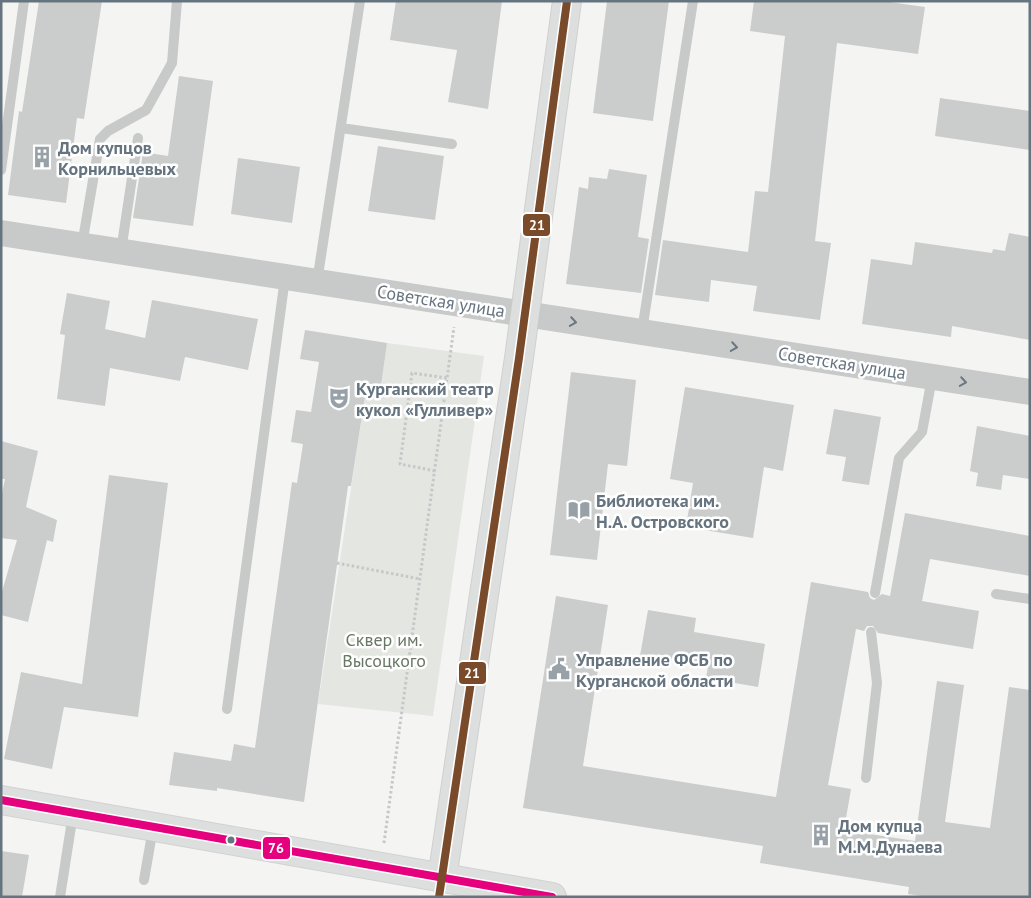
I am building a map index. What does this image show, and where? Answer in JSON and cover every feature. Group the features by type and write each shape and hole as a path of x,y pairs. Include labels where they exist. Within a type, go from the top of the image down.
{"main road":[{"path":"440,888 525,314 567,1"},
{"path":"1,800 381,868 440,888 552,897"}],"street":[{"name":"Советская улица","path":"1,233 1030,392"}],"lane":[{"path":"1,170 24,1"},
{"path":"82,246 100,139 108,131 146,110 172,63 177,1"},
{"path":"317,282 360,1"},
{"path":"642,333 693,1"},
{"path":"341,128 452,144"},
{"path":"120,252 138,138"},
{"path":"227,709 285,277"},
{"path":"875,593 899,458 922,432 932,377"},
{"path":"996,594 1030,599"},
{"path":"866,778 877,683 871,632"},
{"path":"60,897 73,813"},
{"path":"144,880 153,827"}],"path":[{"path":"381,868 458,304"},
{"path":"435,471 400,464 412,373 447,378"},
{"path":"337,563 420,579"}],"green space":[{"name":"Сквер им. Высоцкого","path":"387,343 484,356 433,716 318,704 367,384 381,386"}],"building":[{"path":"39,1 102,1 84,119 77,118 66,203 8,195 19,111 22,112"},
{"path":"396,1 502,1 488,109 448,102 457,50 390,40"},
{"path":"607,1 669,1 653,121 593,113"},
{"path":"754,1 882,1 925,7 918,54 837,43 815,241 831,243 820,320 753,311 757,286 711,280 709,302 655,295 663,240 748,252 755,191 768,192 785,36 750,31"},
{"path":"179,76 213,81 193,226 133,218 143,152 168,156"},
{"path":"940,98 1030,111 1030,150 935,136"},
{"path":"378,146 444,156 435,220 368,211"},
{"path":"238,158 300,167 292,223 231,214"},
{"path":"609,169 647,175 638,237 649,239 641,293 566,284 579,187 588,189 589,177 607,179"},
{"path":"1009,233 1030,237 1030,340 952,326 951,337 862,324 871,259 912,265 915,242 992,253 993,249 1005,251"},
{"path":"67,293 110,301 105,329 145,338 152,300 258,319 248,370 185,357 180,381 110,368 105,406 57,399 65,335 60,334"},
{"path":"305,330 387,343 381,386 367,384 351,486 348,486 304,802 217,788 217,791 169,785 174,752 231,761 234,744 255,748 292,482 297,483 303,444 291,442 296,410 311,412 319,362 300,359"},
{"name":"Библиотека им. Н.А. Островского","path":"571,372 636,380 627,466 608,464 597,560 550,555"},
{"path":"685,387 794,405 783,471 764,467 753,538 686,527 693,483 670,479"},
{"path":"834,409 881,417 869,485 842,481 846,457 826,454"},
{"path":"977,426 1030,436 1030,479 1003,475 1001,490 976,486 978,473 970,471"},
{"path":"1,441 38,451 26,507 57,520 53,542 47,540 28,622 1,615 1,595 17,540 1,538 1,498 5,479 1,479"},
{"path":"109,475 168,483 138,717 64,707 52,769 4,759 21,672 82,684"},
{"path":"905,513 1030,536 1030,576 930,559 922,601 979,611 973,649 878,633 873,626 867,626 864,631 856,629 828,785 851,789 844,830 915,841 937,681 964,685 945,822 990,828 1009,687 1030,690 1030,897 929,897 908,894 909,887 760,863 763,846 523,808 556,596 608,605 583,766 776,797 811,582 868,592 870,598 874,600 882,594 890,596"},
{"path":"648,610 696,618 694,632 765,644 758,687 706,678 708,667 640,656"},
{"path":"1,851 29,855 22,897 1,897"}],"transit line":[{"name":"21","path":"439,897 519,358 567,1"},
{"name":"76","path":"1,800 552,897"}],"place":[{"name":"Дом купцов Корнильцевых","path":"42,157"},
{"name":"Курганский театр кукол «Гулливер»","path":"339,398"},
{"name":"Библиотека им. Н.А. Островского","path":"579,510"},
{"name":"Управление ФСБ по Курганской области","path":"559,669"},
{"name":"Дом купца М.М.Дунаева","path":"821,835"}]}
